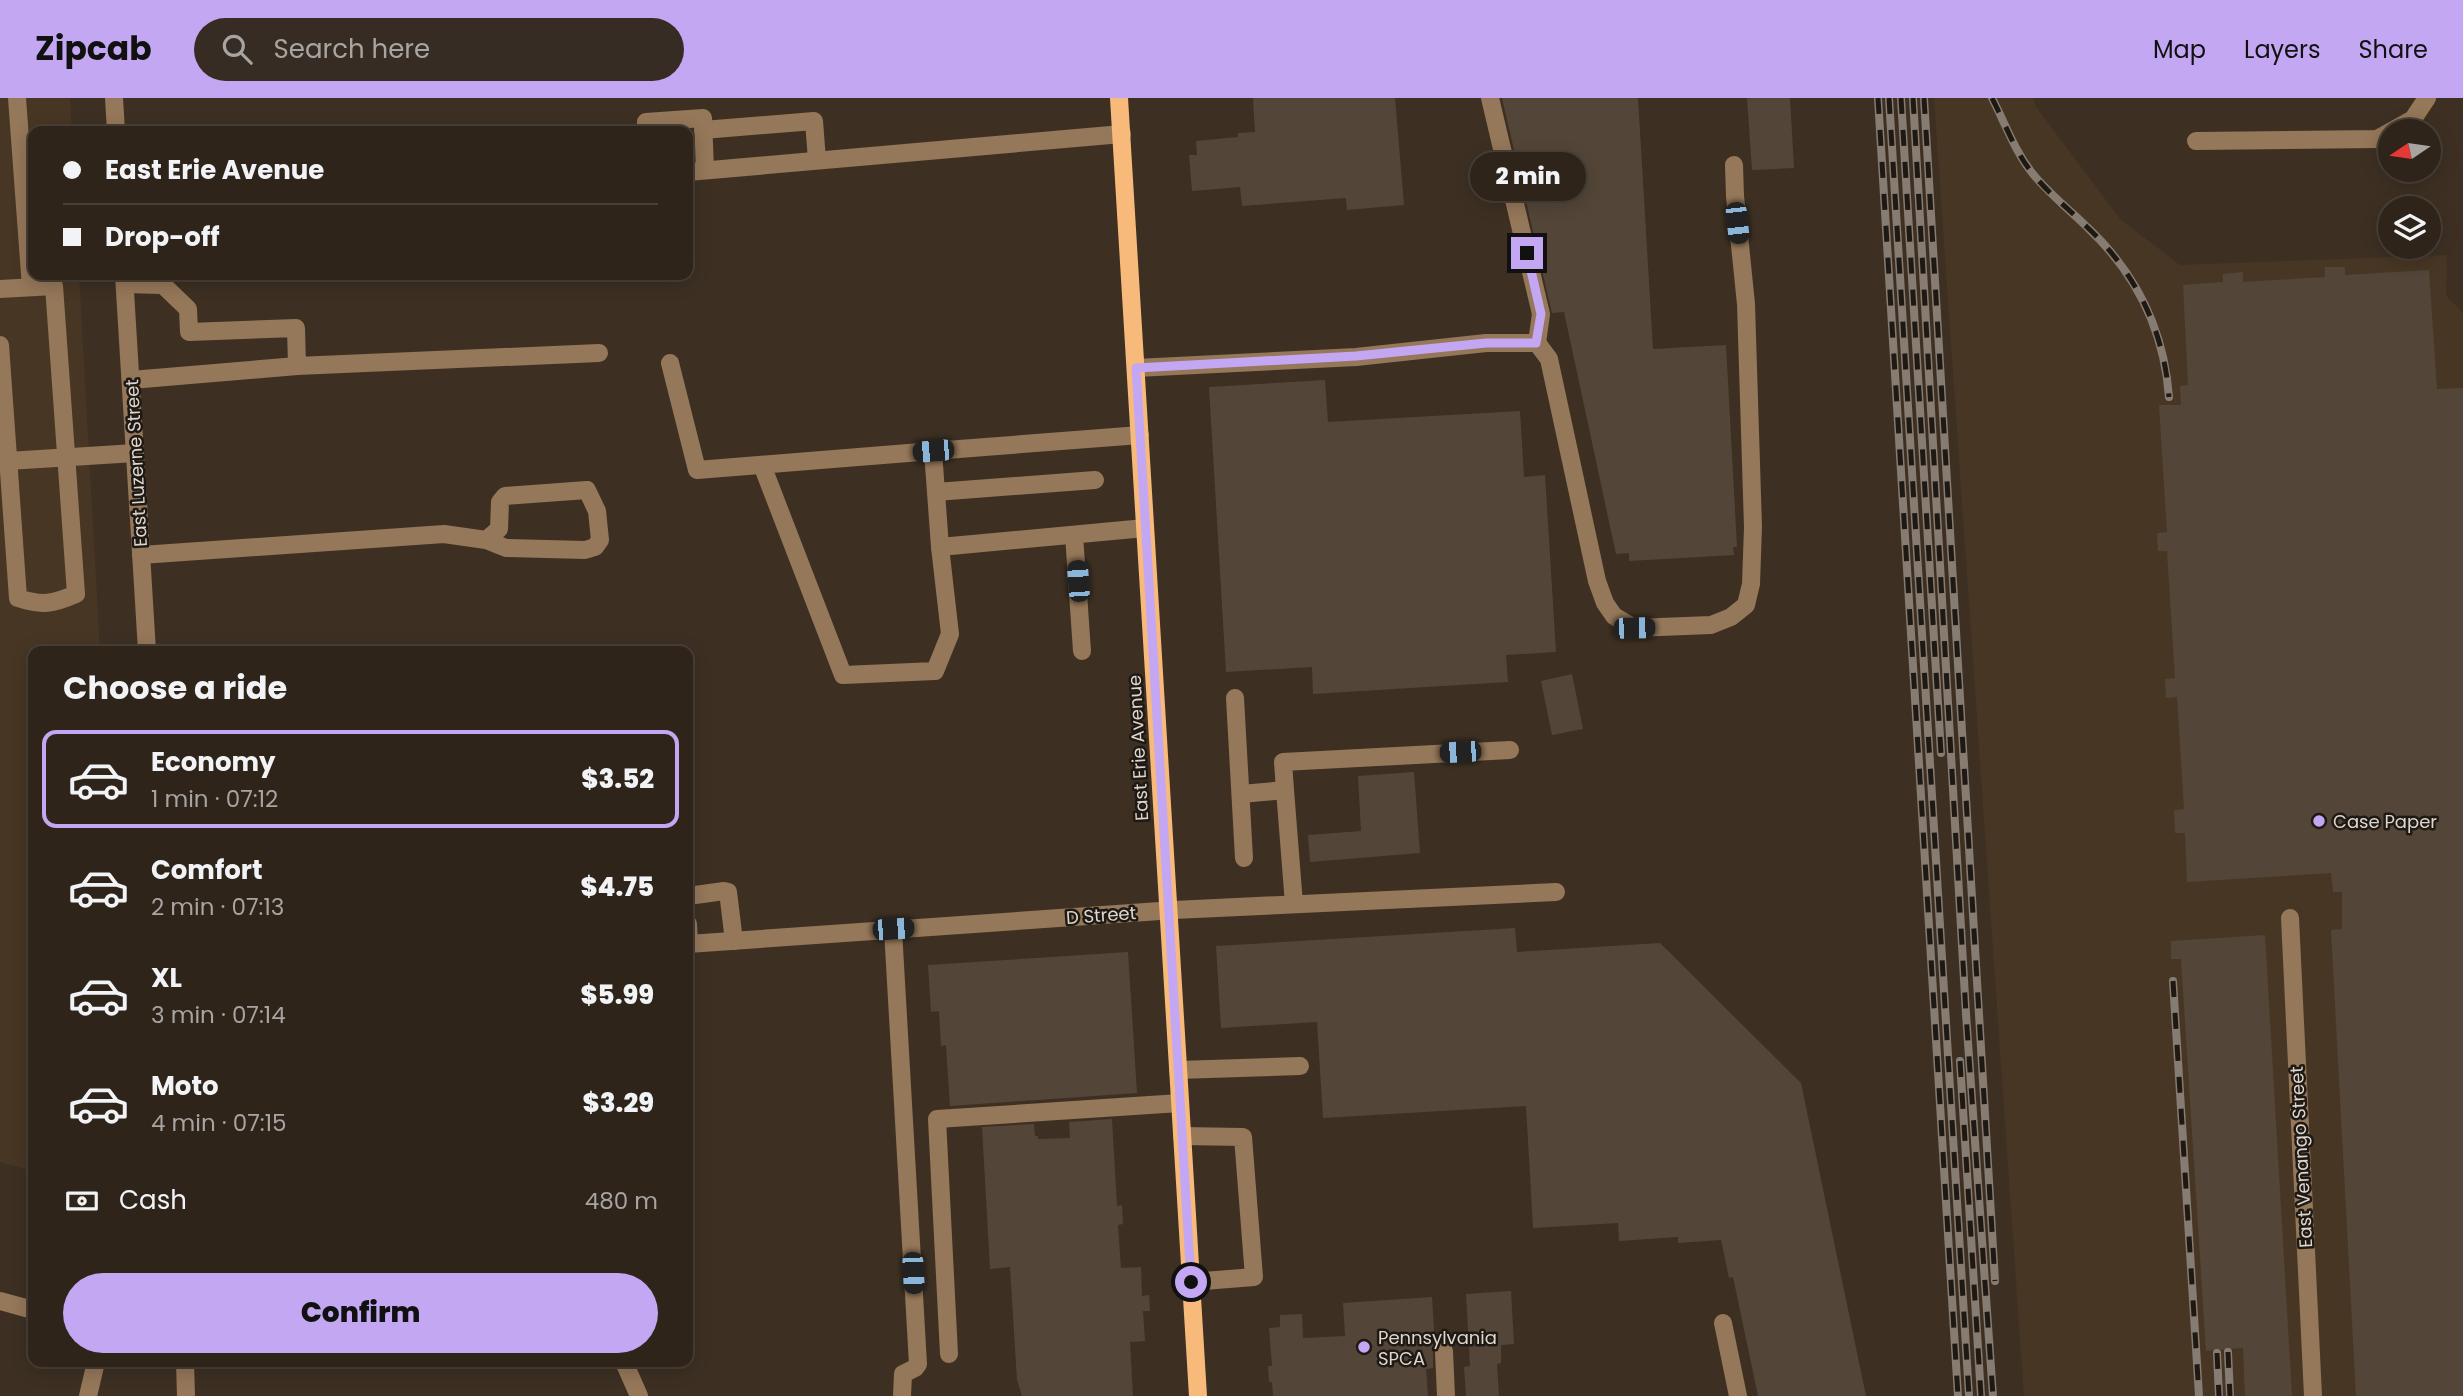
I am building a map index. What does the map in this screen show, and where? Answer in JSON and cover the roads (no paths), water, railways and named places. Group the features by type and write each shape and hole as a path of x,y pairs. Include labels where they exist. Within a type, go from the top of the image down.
{"main road":[{"name":"East Erie Avenue","path":"1119,98 1198,1396"}],"street":[{"path":"17,98 28,237"},
{"path":"114,98 116,126"},
{"path":"1490,98 1541,314 1536,343 1549,359 1597,581 1605,603 1614,615 1634,628 1711,625 1731,617 1746,605 1751,584 1753,527 1746,304 1734,165"},
{"path":"2196,141 2376,139 2413,119 2427,98"},
{"path":"646,126 646,122 703,118 697,171 1122,134"},
{"path":"703,130 814,121 817,160"},
{"path":"31,280 32,287"},
{"name":"East Luzerne Street","path":"125,280 147,646"},
{"path":"131,280 163,285 188,309 189,332 296,328 297,366"},
{"path":"0,289 54,286 76,594 58,602 36,604 18,598 0,345"},
{"path":"1136,368 1356,356 1486,343 1536,343"},
{"path":"131,380 297,366 599,353"},
{"path":"670,363 697,470 1140,435"},
{"path":"762,465 843,675 935,671 950,634 933,451"},
{"path":"8,461 135,453"},
{"path":"936,492 1095,480"},
{"path":"141,555 444,534 486,540 497,547 585,550 594,547 600,540 597,511 587,490 505,496 500,502 499,528 486,540"},
{"path":"940,547 1145,528"},
{"path":"1074,535 1082,651"},
{"path":"1235,698 1244,859"},
{"path":"1294,904 1283,762 1510,750"},
{"path":"1241,794 1285,790"},
{"path":"693,895 728,892 734,941"},
{"name":"D Street","path":"693,944 1168,910 1556,892"},
{"name":"East Venango Street","path":"2290,918 2313,1396"},
{"path":"893,929 918,1364 902,1374 902,1396"},
{"path":"1178,1070 1300,1066"},
{"path":"949,1354 937,1119 1180,1102"},
{"path":"1182,1136 1243,1137 1254,1278 1191,1282"},
{"path":"0,1301 28,1309"},
{"path":"1723,1323 1738,1396"},
{"path":"1444,1351 1446,1396"},
{"path":"88,1396 95,1367"},
{"path":"185,1367 186,1396"},
{"path":"626,1367 639,1396"}],"railway":[{"path":"1878,98 1958,1396"},
{"path":"1889,98 1969,1396"},
{"path":"1901,98 1941,753"},
{"path":"1913,98 1966,1014 1993,1396"},
{"path":"1924,98 1995,1281"},
{"path":"1992,98 2016,147 2033,174 2104,245 2133,283 2154,326 2166,372 2169,397"},
{"path":"2173,981 2199,1396"},
{"path":"1960,1061 1981,1396"},
{"path":"2228,1352 2230,1396"},
{"path":"2217,1353 2219,1396"}],"place":[{"name":"Case Paper","path":"2319,821"},
{"name":"Pennsylvania SPCA","path":"1364,1347"}]}
